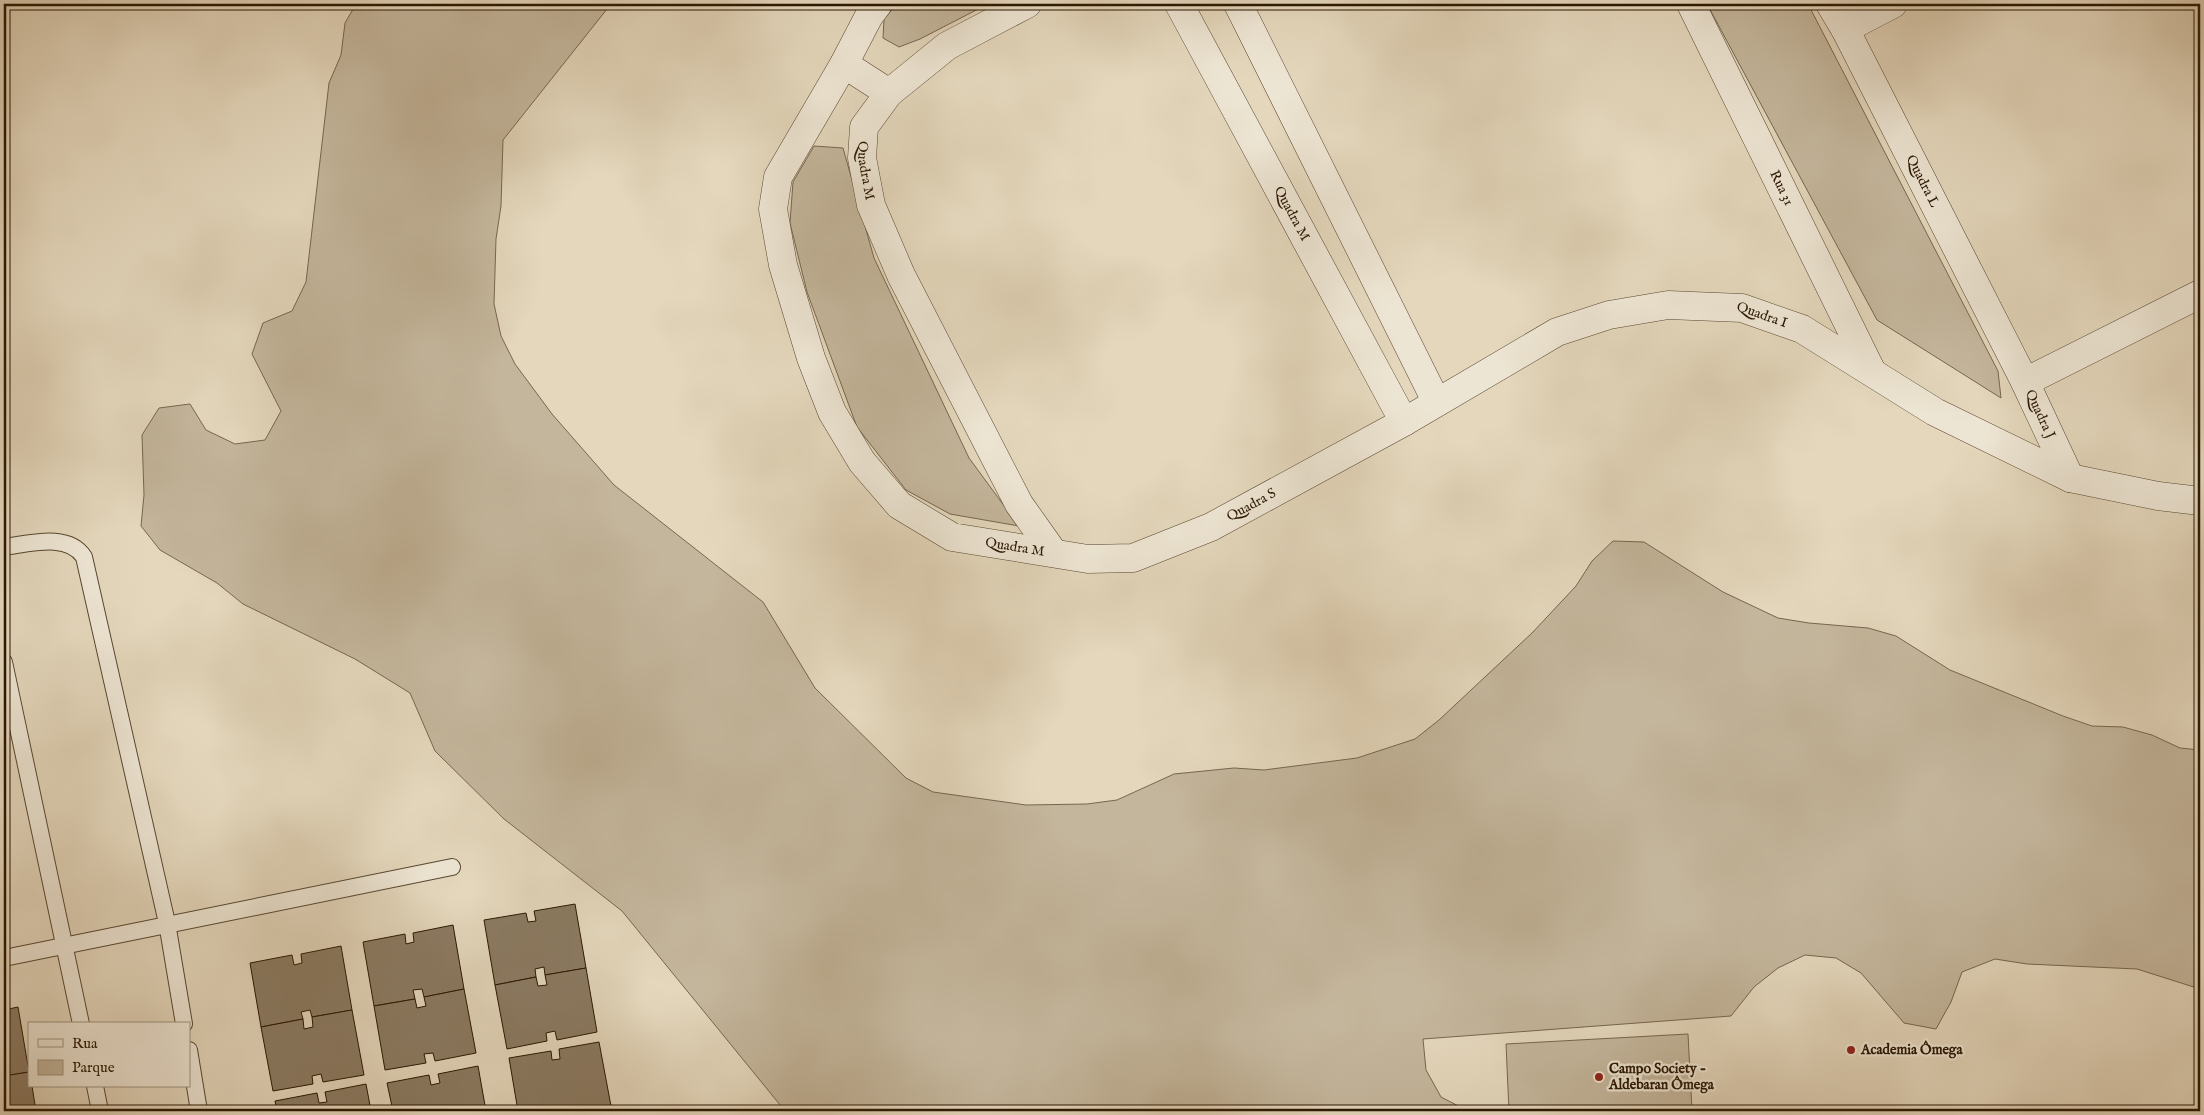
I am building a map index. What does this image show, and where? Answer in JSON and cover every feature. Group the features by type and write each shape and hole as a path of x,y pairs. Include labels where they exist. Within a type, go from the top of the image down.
{"street":[{"name":"Quadra M","path":"878,4 869,16 844,64 778,177 773,209 783,265 810,358 832,412 862,462 899,505 952,537 1053,552"},
{"name":"Quadra M","path":"1027,4 947,46 889,93 864,128 862,158 871,205 901,275 1019,504 1053,552"},
{"name":"Quadra M","path":"1179,4 1404,422"},
{"path":"1238,4 1436,401"},
{"name":"Rua 31","path":"1691,4 1872,372"},
{"path":"1830,4 1845,29 1893,4"},
{"name":"Quadra L","path":"1845,29 2025,382"},
{"path":"844,64 889,93"},
{"name":"Quadra J","path":"2070,478 2025,382 2200,294"},
{"name":"Quadra I","path":"1436,401 1557,332 1609,315 1668,304 1742,308 1802,328 1935,412 2070,478"},
{"name":"Quadra S","path":"1053,552 1088,559 1133,558 1211,527 1404,422 1436,401"},
{"path":"2070,478 2158,496 2200,501"}],"lane":[{"path":"4,547 63,542 79,549 84,557 167,923 184,1022"},
{"path":"4,662 81,1022"},
{"path":"4,958 167,923 452,867"},
{"path":"190,1056 199,1111"},
{"path":"95,1088 100,1111"}],"green space":[{"path":"356,4 611,4 503,140 501,206 496,239 494,304 501,336 515,364 552,414 614,485 763,602 815,688 906,778 933,792 1026,805 1087,804 1117,800 1174,774 1234,768 1264,770 1357,758 1415,739 1439,720 1533,632 1576,586 1592,561 1613,541 1644,542 1723,592 1778,618 1809,623 1868,628 1896,636 1950,670 2063,716 2092,726 2123,727 2152,735 2180,748 2200,750 2200,989 2137,969 2027,964 1995,959 1962,972 1951,1002 1936,1029 1904,1023 1861,973 1836,958 1805,955 1778,968 1754,987 1731,1016 1423,1039 1426,1070 1441,1097 1468,1111 785,1111 622,911 504,819 435,751 410,693 355,659 243,604 217,583 160,550 141,526 144,495 142,435 159,408 190,404 206,430 235,444 265,440 281,411 252,354 263,323 292,311 306,282 329,83 341,55 345,23"},
{"path":"897,4 988,4 920,39 899,47 883,38 884,19"},
{"path":"1707,4 1808,4 1998,371 2001,398 1877,320"},
{"path":"814,146 843,148 874,258 969,458 1019,526 950,514 906,490 857,427 807,292 790,223 793,182"},
{"name":"Campo Society - Aldebaran Ômega","path":"1688,1034 1692,1111 1509,1111 1506,1044"}],"building":[{"path":"575,904 586,968 545,975 544,967 535,969 536,977 495,985 484,920 526,913 528,922 536,921 534,911"},
{"path":"453,925 464,989 424,997 422,989 413,990 415,999 374,1006 363,942 405,934 406,944 414,942 413,933"},
{"path":"341,946 352,1010 312,1017 310,1010 301,1012 303,1019 261,1027 250,963 292,955 294,965 302,963 301,954"},
{"path":"586,968 597,1032 557,1040 555,1031 546,1033 547,1041 507,1049 495,985 536,977 538,986 547,985 545,975"},
{"path":"464,989 476,1053 435,1061 433,1053 424,1054 426,1063 385,1070 374,1006 415,999 417,1008 426,1006 424,997"},
{"path":"18,1007 28,1072 4,1076 4,1010"},
{"path":"352,1010 364,1075 323,1082 321,1074 312,1076 313,1084 273,1091 261,1027 303,1019 304,1029 313,1027 312,1017"},
{"path":"599,1042 611,1106 582,1111 570,1111 569,1106 560,1107 560,1111 518,1111 509,1058 551,1051 552,1060 560,1059 559,1049"},
{"path":"478,1066 486,1111 393,1111 387,1083 429,1075 431,1085 440,1083 438,1074"},
{"path":"28,1072 28,1088 32,1088 36,1111 4,1111 4,1076"},
{"path":"366,1084 371,1111 277,1111 275,1101 317,1093 319,1103 327,1102 325,1092"},
{"path":"611,1106 612,1111 582,1111"}],"place":[{"name":"Academia Ômega","path":"1851,1050"},
{"name":"Campo Society - Aldebaran Ômega","path":"1599,1077"}]}
